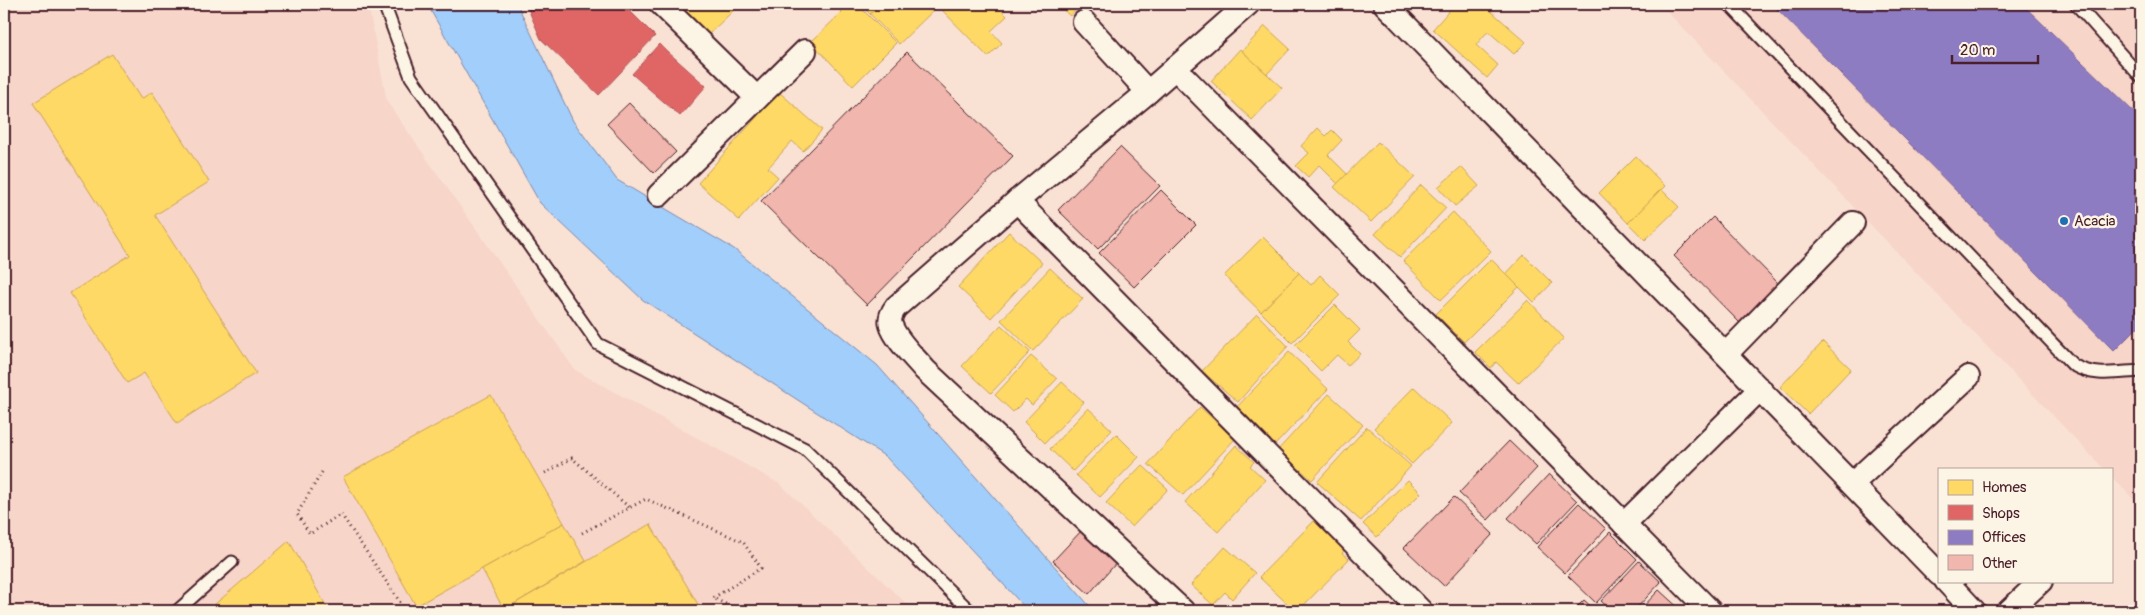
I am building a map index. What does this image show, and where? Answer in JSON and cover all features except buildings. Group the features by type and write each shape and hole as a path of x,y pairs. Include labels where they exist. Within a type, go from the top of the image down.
{"street":[{"path":"660,4 757,98"},
{"path":"1385,4 1938,573"},
{"path":"1183,611 925,370 895,334 890,324 891,314 896,307 1017,201 1148,92 1245,5"},
{"path":"1084,22 1148,92"},
{"path":"659,195 805,51"},
{"path":"1175,68 1710,611"},
{"path":"1017,201 1421,611"},
{"path":"1726,354 1853,223"},
{"path":"1852,484 1968,377"},
{"path":"1624,524 1760,389"},
{"path":"1947,582 1974,611"},
{"path":"2009,611 2040,582"}],"lane":[{"path":"384,4 411,77 598,344 805,449 970,611"},
{"path":"1729,4 2073,365 2085,372 2099,374 2141,370"},
{"path":"2076,4 2141,77"},
{"path":"177,611 232,562"}],"path":[{"path":"545,473 572,458 630,508"},
{"path":"322,472 297,514 310,534 341,514 406,611"},
{"path":"582,534 646,499 743,542 761,568 713,598 740,611"}],"shaded area":[{"path":"4,4 368,4 387,102 575,370 780,484 914,611 4,611"},
{"path":"1660,4 2141,4 2141,507 2112,477 2112,468 2103,468"}],"water":[{"path":"427,4 517,4 573,121 617,180 734,249 877,365 1094,611 1028,611 886,457 643,300 540,203"}],"place":[{"name":"Acacia","path":"2064,221"}]}
